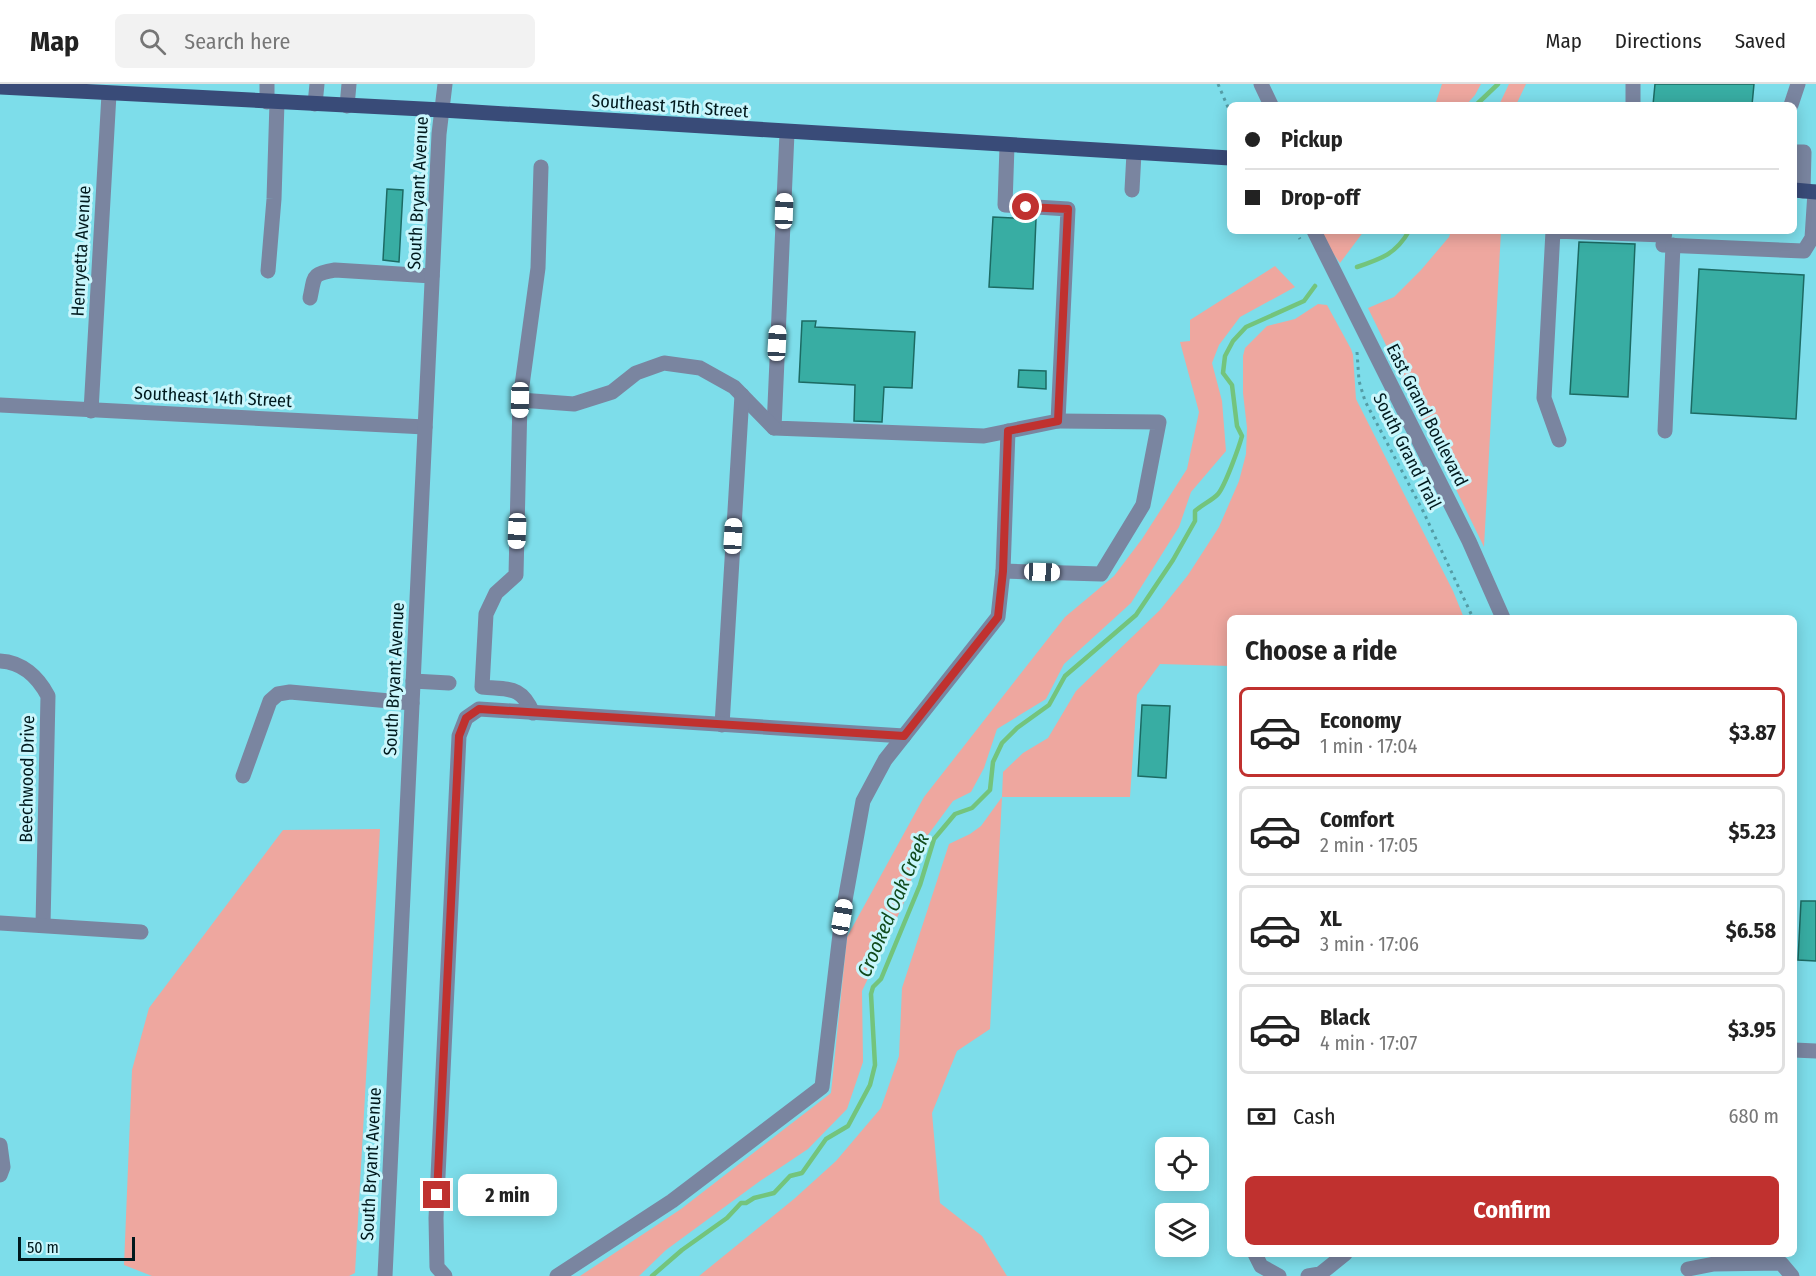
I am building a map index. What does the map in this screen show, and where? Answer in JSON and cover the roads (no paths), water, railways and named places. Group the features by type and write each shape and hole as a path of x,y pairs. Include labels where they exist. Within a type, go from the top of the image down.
{"main road":[{"name":"Southeast 15th Street","path":"0,87 442,110 787,133 1227,158"}],"street":[{"path":"267,84 272,102 274,198 268,271"},
{"path":"315,104 317,84"},
{"path":"347,106 349,84"},
{"name":"South Bryant Avenue","path":"385,1276 432,276 445,84"},
{"path":"1261,84 1270,102"},
{"path":"1633,84 1633,102"},
{"path":"1792,102 1798,84"},
{"name":"Henryetta Avenue","path":"91,411 109,94"},
{"path":"774,428 787,133"},
{"path":"1007,146 1005,205 1068,209 1058,421"},
{"path":"1622,234 1804,251 1812,238 1804,152 1797,152"},
{"path":"1132,190 1134,153"},
{"path":"533,713 528,702 518,691 482,687 486,614 496,593 516,575 520,400 538,268 541,167"},
{"name":"East Grand Boulevard","path":"1316,234 1469,541 1502,615"},
{"path":"1553,234 1544,399 1559,440"},
{"path":"1665,431 1667,237"},
{"path":"310,298 315,277 319,273 335,270 432,276"},
{"path":"520,400 574,404 612,392 636,373 663,363 700,368 734,387 774,428 984,436 1058,421 1159,423 1143,505 1101,574 1003,571"},
{"path":"722,725 742,395"},
{"name":"Southeast 14th Street","path":"0,405 425,427"},
{"path":"557,1276 672,1201 822,1087 842,917 863,801 885,760 998,617 1003,571 1008,431"},
{"name":"Beechwood Drive","path":"0,661 11,662 26,669 41,683 48,696 43,925"},
{"path":"413,681 449,683"},
{"path":"243,776 270,701 278,694 290,692 412,703"},
{"path":"445,1276 436,1267 436,1218 459,736 466,718 479,709 904,736"},
{"path":"0,923 141,932"},
{"path":"1797,1050 1816,1051"},
{"path":"0,1145 3,1167 0,1175"},
{"path":"1256,1257 1261,1266 1279,1276"},
{"path":"1308,1276 1320,1274 1342,1257"},
{"path":"1688,1269 1714,1265 1781,1263 1792,1276"}],"waterway":[{"name":"Crooked Oak Creek","path":"1479,102 1498,84"},
{"name":"Crooked Oak Creek","path":"1357,267 1387,255 1407,234"},
{"name":"Crooked Oak Creek","path":"652,1276 682,1250 727,1218 741,1203 774,1193 790,1176 802,1173 826,1139 848,1126 870,1085 875,1065 871,994 873,987 881,979 920,885 934,839 955,814 972,808 990,790 993,762 1002,743 1017,728 1049,705 1065,676 1136,615 1173,560 1195,521 1195,511 1221,490 1238,449 1242,436 1237,426 1232,385 1223,373 1225,356 1233,341 1246,327 1304,301 1315,286"}]}
